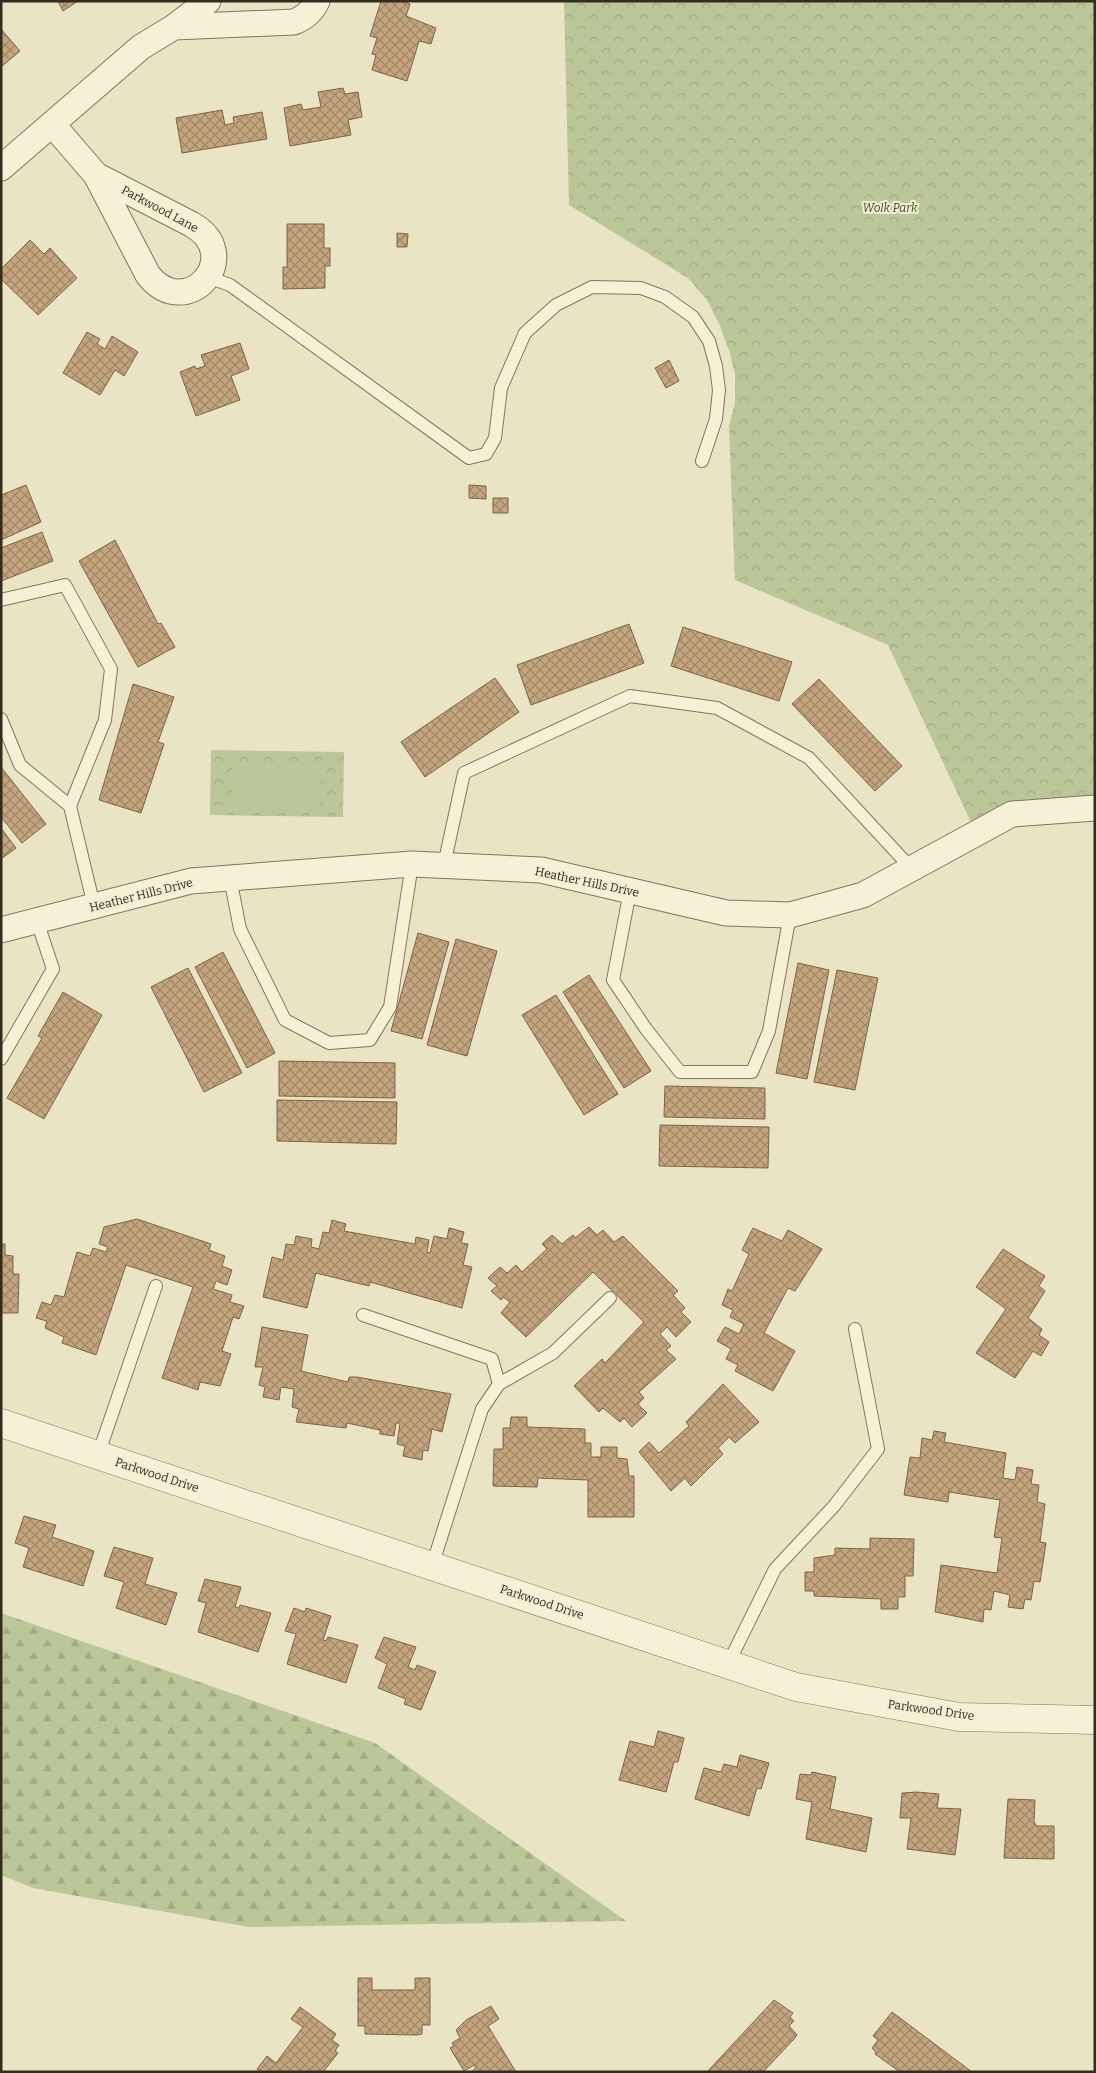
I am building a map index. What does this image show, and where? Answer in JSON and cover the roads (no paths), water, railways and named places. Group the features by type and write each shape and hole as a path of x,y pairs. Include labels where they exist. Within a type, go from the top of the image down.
{"street":[{"path":"1,168 141,46 174,27 208,1"},
{"path":"174,27 294,22 311,12 317,1"},
{"name":"Parkwood Lane","path":"52,124 96,175 148,276 154,283 172,292 182,292 196,288 208,277 212,268 213,252 208,237 200,229 96,175"},
{"name":"Heather Hills Drive","path":"1,930 191,881 412,864 541,870 726,913 790,915 863,895 1012,814 1095,808"},
{"name":"Parkwood Drive","path":"1,1423 796,1687 959,1716 1095,1720"}],"lane":[{"path":"208,277 230,285 469,458 486,454 495,438 500,388 525,334 556,305 592,287 641,288 665,297 693,317 709,341 716,366 719,390 716,419 702,461"},
{"path":"1,600 64,585 111,669 105,720 70,806 94,906"},
{"path":"444,865 464,773 630,696 717,708 809,758 911,868"},
{"path":"1,719 20,765 70,806"},
{"path":"230,878 240,929 285,1020 329,1043 370,1040 390,1007 412,864"},
{"path":"630,890 613,980 646,1030 680,1072 752,1072 769,1031 790,915"},
{"path":"1,1058 53,969 37,921"},
{"path":"98,1455 156,1286"},
{"path":"432,1566 482,1409 499,1384 553,1353 610,1298"},
{"path":"362,1315 492,1359 499,1384"},
{"path":"728,1664 775,1569 834,1506 878,1449 855,1329"}],"park label":[{"name":"Wolk Park","path":"890,208"}]}
